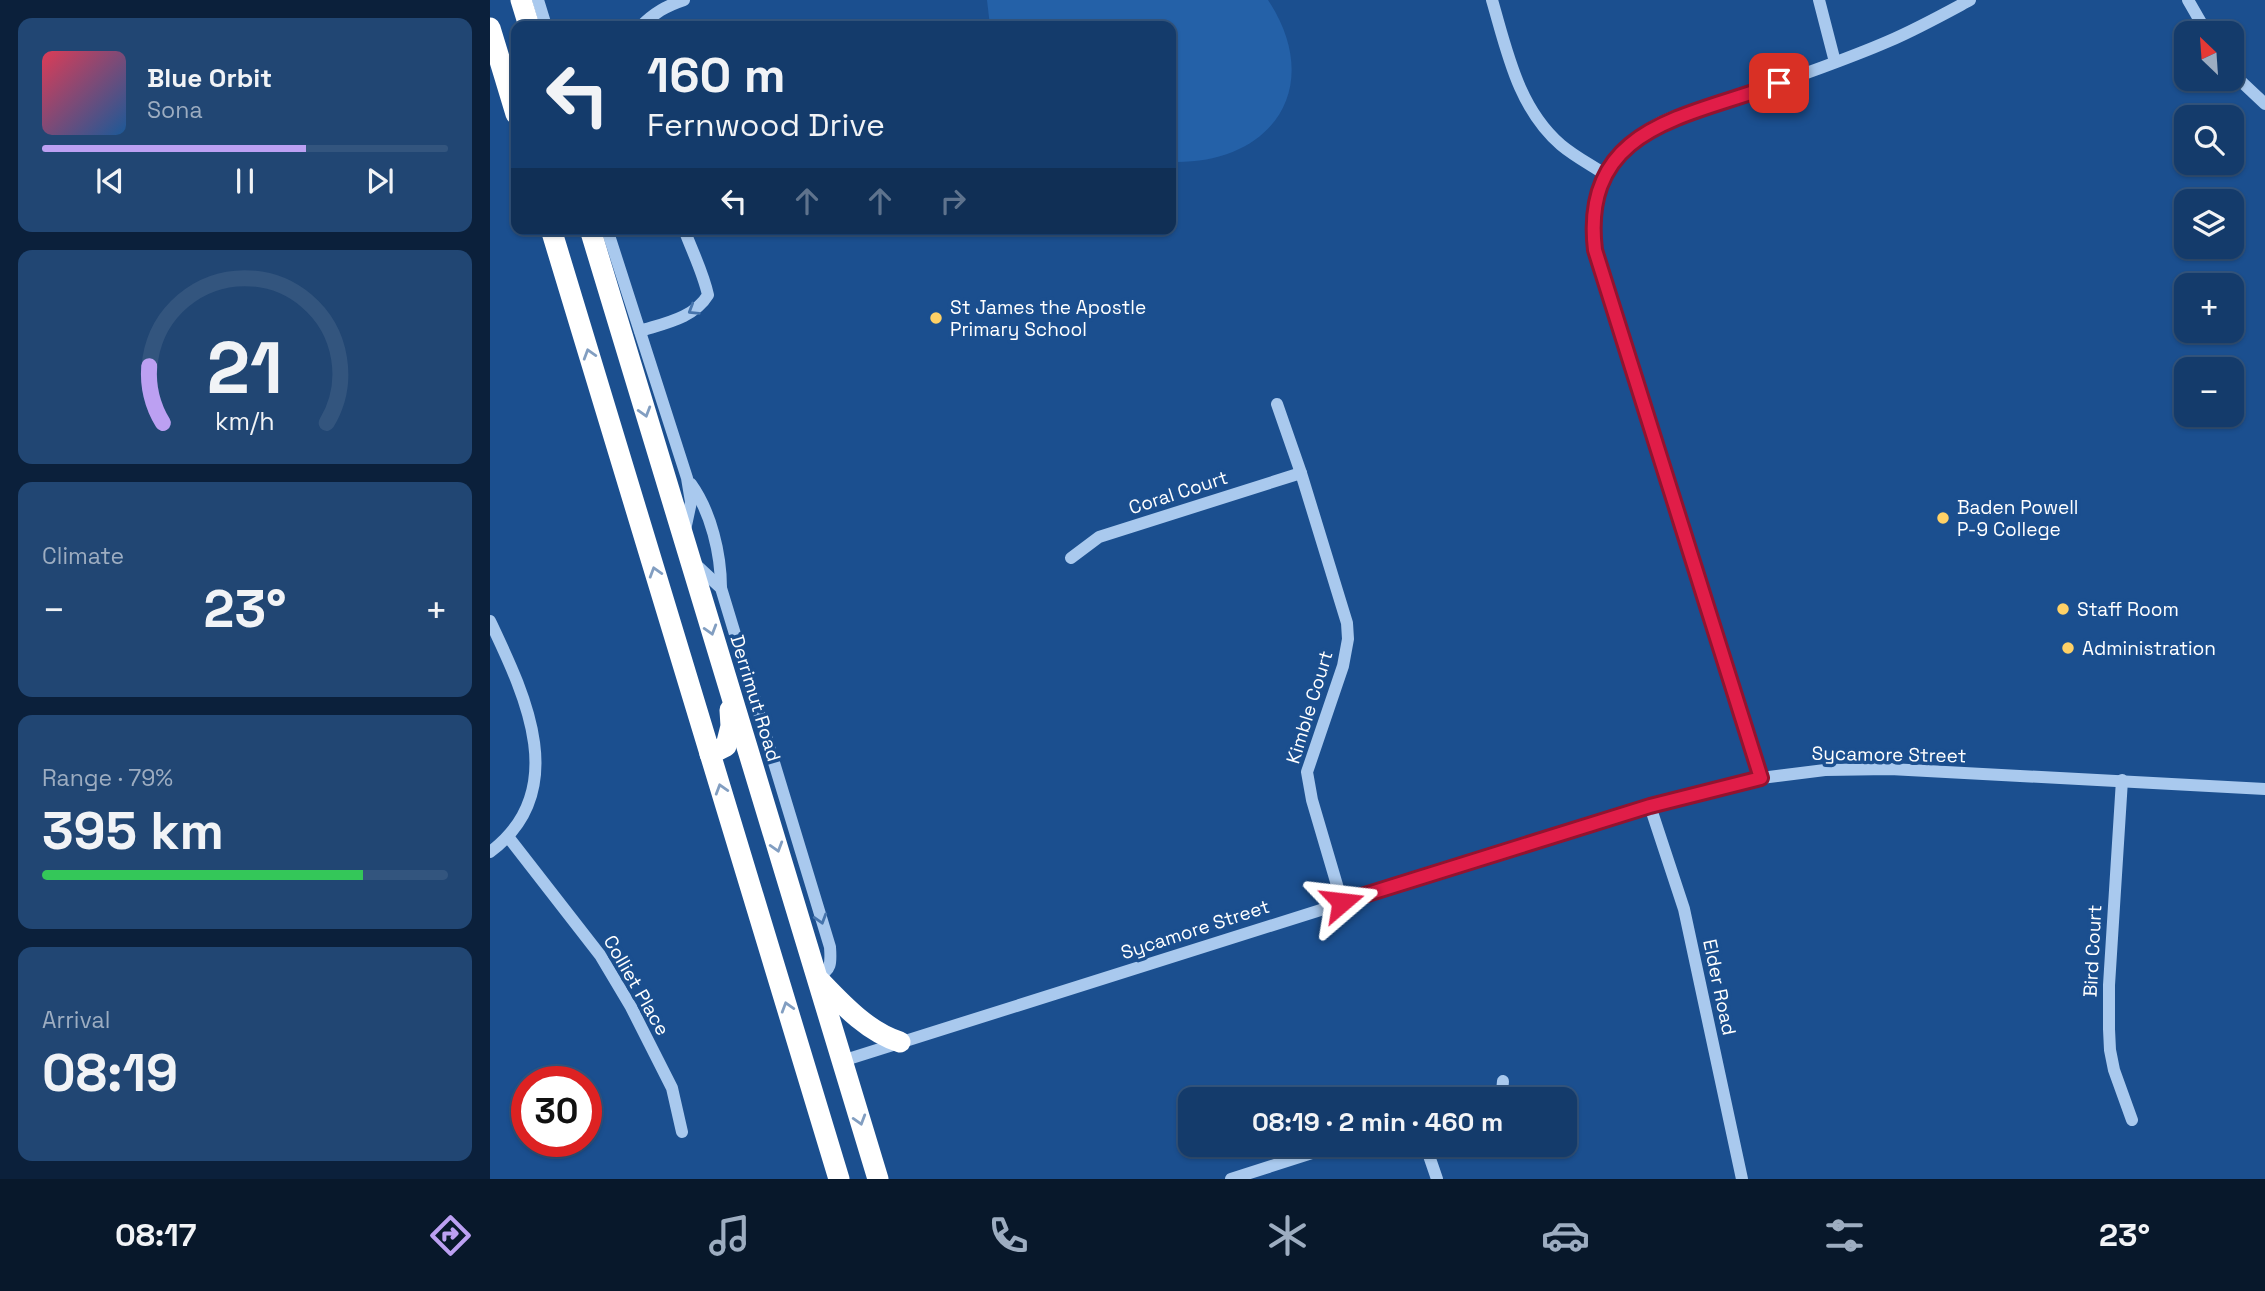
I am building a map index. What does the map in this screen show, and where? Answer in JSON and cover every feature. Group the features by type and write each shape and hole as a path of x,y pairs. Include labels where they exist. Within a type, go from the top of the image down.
{"highway":[{"path":"521,0 527,21"},
{"path":"490,28 511,97"},
{"path":"553,235 839,1179"},
{"name":"Derrimut Road","path":"592,235 878,1179"},
{"path":"710,754 726,746 731,726 730,691"},
{"path":"817,976 843,1004 882,1036 900,1042"},
{"path":"807,1072 842,1061"}],"street":[{"path":"538,0 544,21"},
{"path":"646,21 657,11 684,0"},
{"path":"1492,0 1520,89 1539,123 1561,146 1606,175"},
{"path":"1819,0 1835,62"},
{"path":"1761,778 1595,250 1592,224 1595,204 1606,175 1633,141 1660,124 1760,90 1889,41 1970,0"},
{"path":"2188,0 2200,21"},
{"path":"2244,84 2265,104"},
{"path":"609,235 687,478 691,502 684,537"},
{"path":"640,331 687,315 701,307 708,295 705,279 686,235"},
{"name":"Kimble Court","path":"1277,404 1341,598 1349,639 1343,666 1307,772 1312,800 1342,902"},
{"name":"Coral Court","path":"1071,558 1099,537 1301,473"},
{"path":"687,478 705,512 720,565 720,588 830,947 831,965 825,973 817,976"},
{"path":"691,560 720,588"},
{"path":"490,621 511,665 529,720 537,757 531,800 522,820 509,838 490,852"},
{"name":"Sycamore Street","path":"842,1061 1650,806 1761,778 1825,770 1889,769 2265,789"},
{"name":"Bird Court","path":"2122,780 2109,985 2109,1029 2114,1070 2132,1121"},
{"name":"Elder Road","path":"1650,806 1684,909 1742,1179"},
{"name":"Colliet Place","path":"509,838 606,965 673,1088 682,1132"},
{"path":"1502,1087 1503,1081"},
{"path":"1231,1179 1300,1157"},
{"path":"1429,1157 1437,1179"}],"shaded area":[{"path":"987,0 1268,0 1285,32 1291,63 1289,91 1279,115 1261,135 1236,150 1206,160 1176,162 1176,21 989,21"}],"place":[{"name":"St James the Apostle Primary School","path":"936,318"},
{"name":"Baden Powell P-9 College","path":"1943,518"},
{"name":"Staff Room","path":"2063,609"},
{"name":"Administration","path":"2068,648"}],"route":[{"path":"1342,902 1650,806 1761,778 1595,250 1592,224 1595,204 1606,175 1633,141 1660,124 1779,83"}]}
